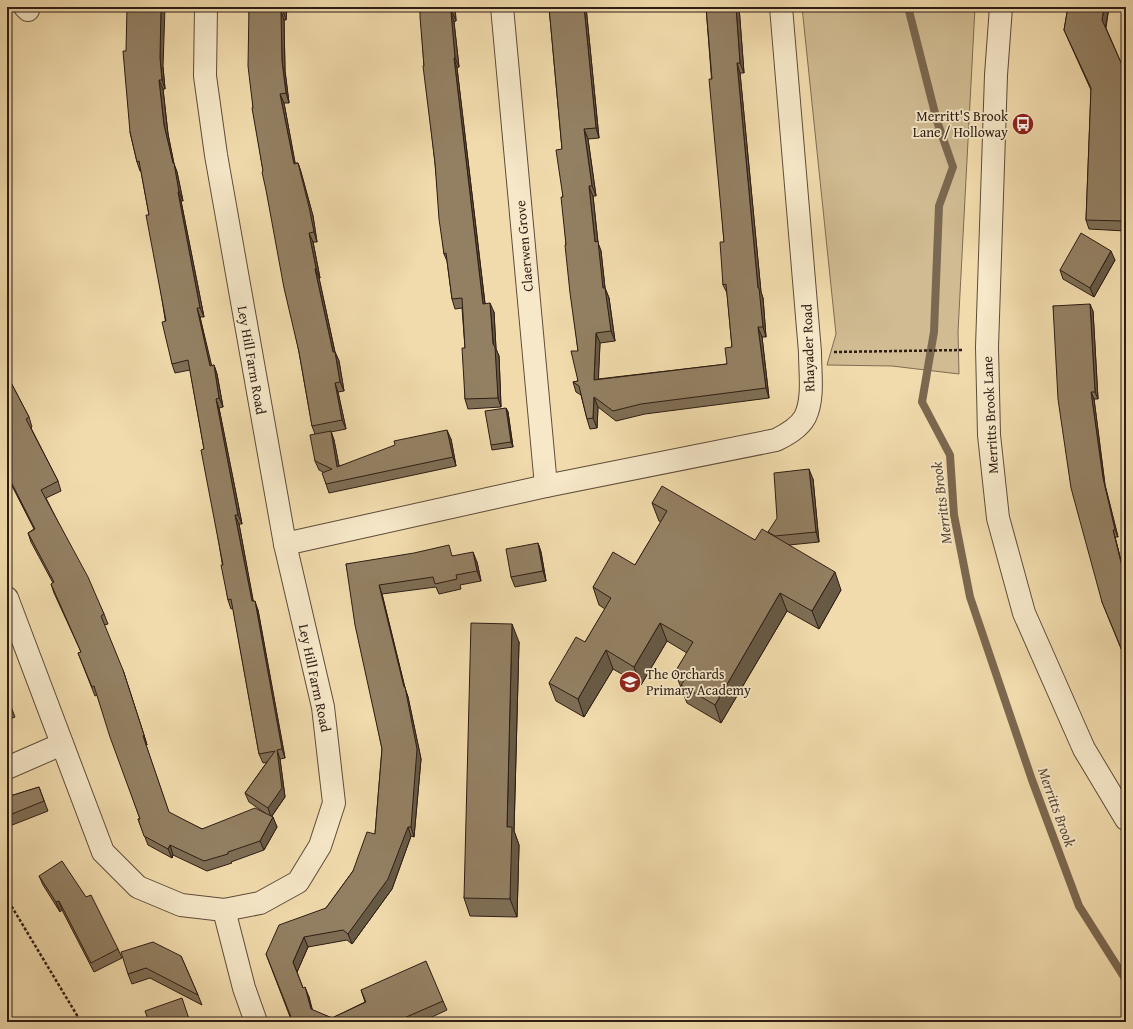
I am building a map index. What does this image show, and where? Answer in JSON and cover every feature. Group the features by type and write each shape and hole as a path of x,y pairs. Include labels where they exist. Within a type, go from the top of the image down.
{"street":[{"name":"Ley Hill Farm Road","path":"7,598 103,852 138,887 181,905 224,910 260,903 298,882 320,846 334,803 324,707 285,544 216,155 205,76 206,7"},
{"name":"Claerwen Grove","path":"502,7 546,486"},
{"name":"Rhayader Road","path":"285,544 546,486 776,440 791,432 805,418 810,398 810,352 781,7"},
{"name":"Merritts Brook Lane","path":"1001,7 996,75 987,348 988,435 998,518 1024,613 1084,749 1126,819"},
{"path":"7,768 62,744"},
{"path":"224,910 244,988 256,1022"}],"path":[{"path":"810,352 956,350"},
{"path":"9,902 81,1022"}],"shaded area":[{"path":"802,7 975,7 958,332 959,374 892,366 827,365 836,334"}],"building":[{"path":"127,7 161,7 160,58 162,80 159,80 164,125 174,163 200,308 197,308 210,366 214,365 219,398 216,399 238,515 235,515 252,601 255,601 282,749 277,750 282,788 268,808 245,793 275,751 259,754 231,599 228,600 221,565 223,565 201,450 204,449 188,360 172,364 162,322 166,321 146,215 149,215 139,161 137,162 130,132 123,51 126,51"},
{"path":"249,7 283,7 283,11 281,11 282,61 286,93 280,94 294,164 298,163 309,207 314,232 309,233 315,269 333,352 335,352 340,382 335,383 342,420 312,426 299,352 284,288 262,172 252,108 248,66"},
{"path":"420,7 452,7 454,58 483,304 490,303 493,344 495,347 498,398 465,399 462,348 465,348 462,298 452,299 446,253 444,254 423,66"},
{"path":"549,7 584,7 596,128 584,129 592,186 589,186 595,242 598,241 603,288 605,288 611,331 596,333 594,380 727,364 725,348 732,347 726,284 723,285 720,242 724,242 709,79 712,79 706,7 736,7 740,63 737,63 763,327 758,327 766,388 641,404 613,411 594,397 593,418 587,419 579,386 573,382 578,381 571,351 578,351 565,245 561,197 563,197 556,150 562,149"},
{"path":"1068,7 1104,7 1102,20 1126,74 1122,221 1086,220 1091,88 1064,30"},
{"path":"1081,233 1111,251 1090,288 1060,270"},
{"path":"1090,304 1095,392 1091,392 1103,478 1115,530 1113,530 1126,583 1126,660 1102,602 1071,488 1058,399 1053,306"},
{"path":"7,375 29,417 26,419 58,481 41,490 88,577 104,614 101,616 123,670 144,735 143,736 169,812 202,829 255,808 273,817 260,841 228,852 228,854 204,861 170,845 168,849 144,836 138,819 140,819 110,737 94,686 92,687 78,653 81,652 51,584 54,582 28,533 35,529 7,474"},
{"path":"506,408 511,442 491,445 485,411"},
{"path":"447,430 453,457 326,484 322,473 332,469 315,461 310,435 331,431 337,467 395,445 394,441"},
{"path":"809,469 816,532 775,536 768,532 777,518 774,473"},
{"path":"662,486 755,540 762,529 835,572 812,611 780,593 715,705 681,685 686,678 675,672 693,642 660,623 634,667 606,650 578,699 549,683 576,637 585,642 611,598 593,587 613,552 635,565 667,511 652,503"},
{"path":"538,543 543,571 511,577 506,549"},
{"path":"449,545 452,556 473,552 477,571 456,575 457,579 435,584 433,577 379,585 405,687 417,749 411,827 408,827 388,879 348,934 343,930 304,937 293,962 303,988 305,987 311,1009 332,1018 366,1002 361,990 426,961 443,1001 395,1022 293,1022 266,954 279,925 326,908 353,871 367,832 375,834 382,749 355,625 346,564 414,553"},
{"path":"471,623 512,624 507,827 512,827 510,899 464,898"},
{"path":"7,696 11,707 7,709"},
{"path":"39,787 44,801 7,816 7,797"},
{"path":"62,861 86,897 91,895 118,949 91,963 59,901 56,902 39,876"},
{"path":"153,942 181,956 198,995 146,968 128,974 121,952"},
{"path":"182,998 190,1022 149,1022 145,1011"}],"waterway":[{"name":"Merritts Brook","path":"908,7 937,121 953,167 939,206 934,332 922,402 950,455 954,515 970,597 1032,780 1079,906 1126,980"}],"place":[{"name":"Merritt'S Brook Lane / Holloway","path":"1023,124"},
{"name":"The Orchards Primary Academy","path":"630,682"}]}
